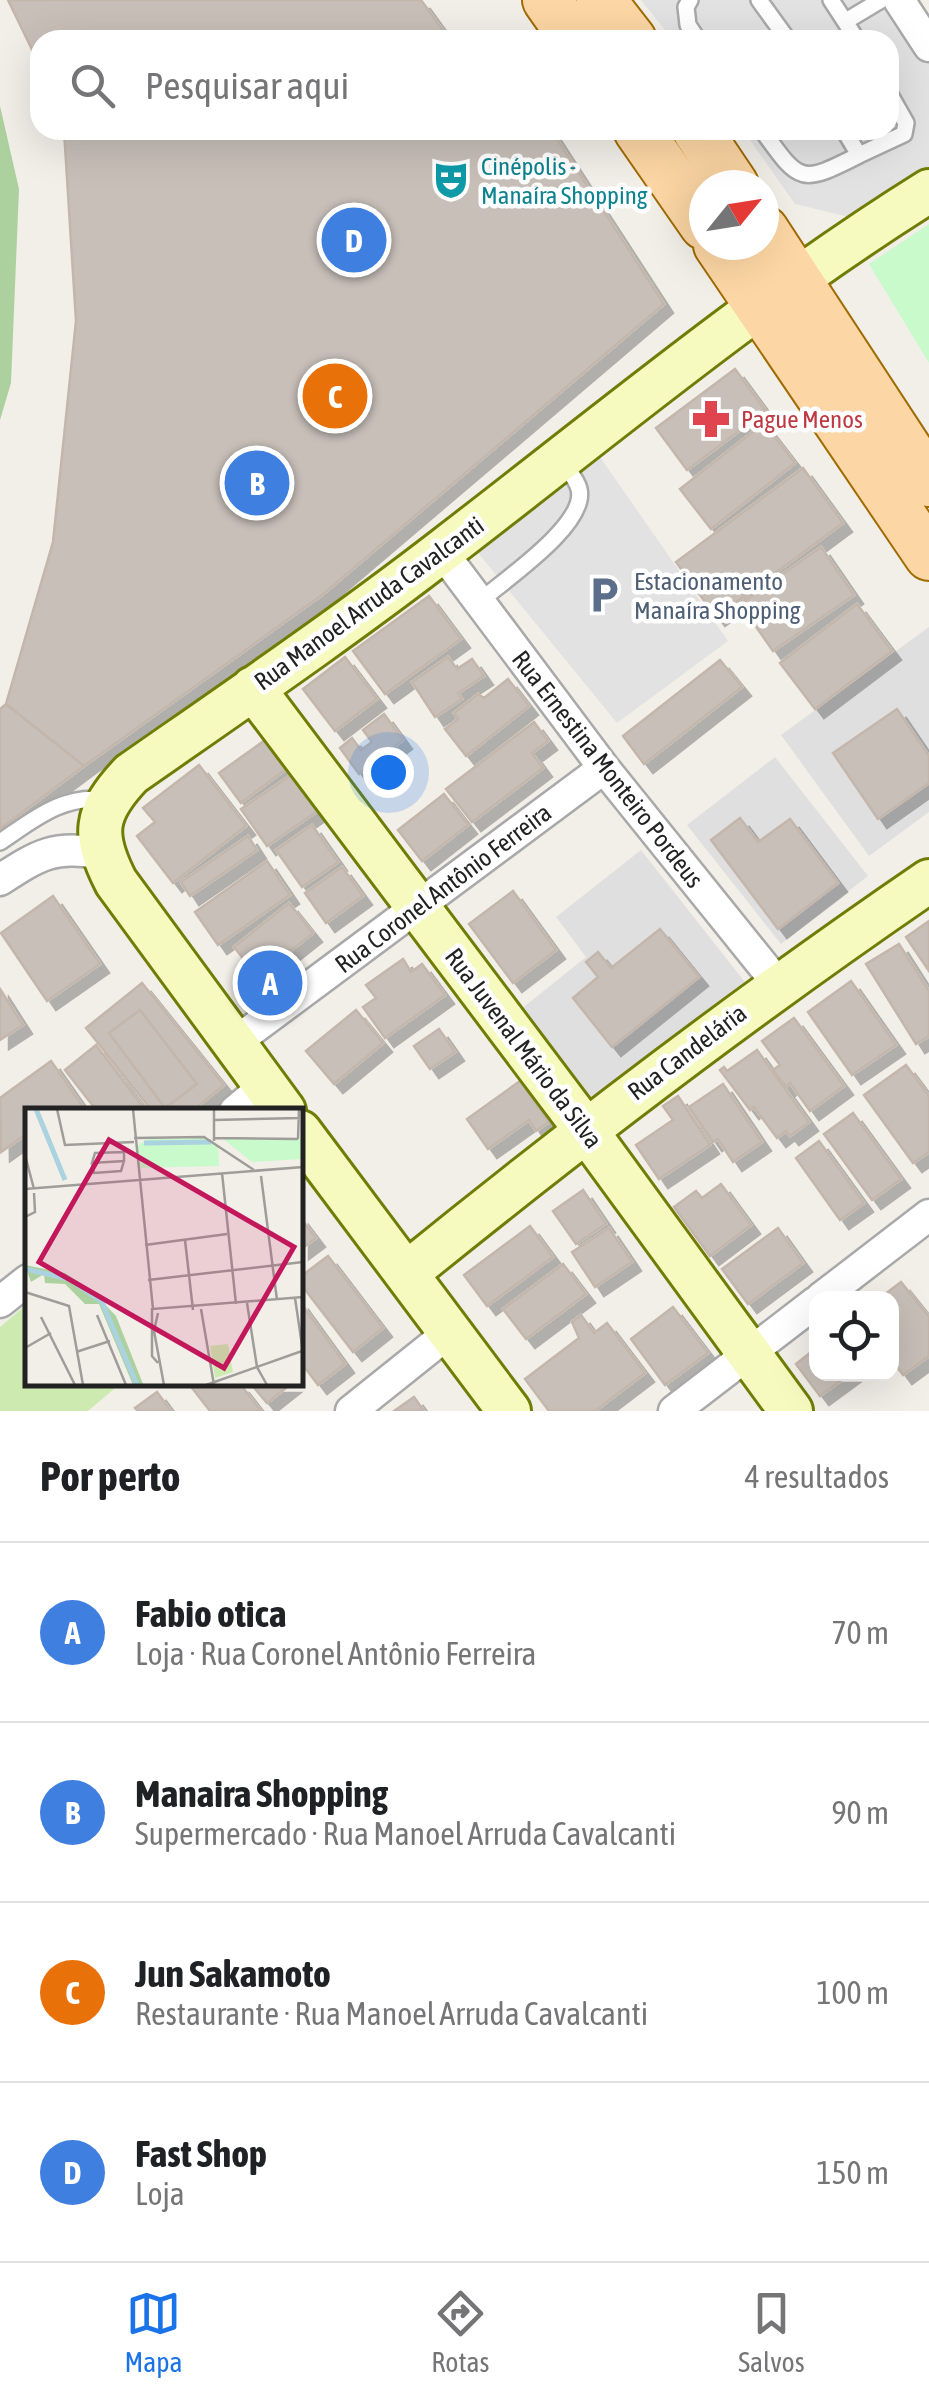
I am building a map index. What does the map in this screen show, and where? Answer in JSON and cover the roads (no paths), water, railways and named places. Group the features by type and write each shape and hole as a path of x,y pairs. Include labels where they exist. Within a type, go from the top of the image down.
{"main road":[{"path":"547,0 567,30"},
{"path":"601,0 624,30"},
{"path":"645,140 689,203"},
{"path":"704,140 724,170"},
{"name":"Rua Manoel Arruda Cavalcanti","path":"109,800 131,774 442,552 778,292 929,191"},
{"path":"737,260 778,292 929,482"},
{"path":"771,260 778,292 929,556"},
{"name":"Rua Juvenal Mário da Silva","path":"253,688 791,1411"},
{"path":"109,800 99,830 102,854 116,882 234,1042 262,1103"},
{"name":"Rua Candelária","path":"407,1273 584,1129 778,984 929,881"},
{"path":"302,1135 509,1411"}],"street":[{"path":"899,0 929,46"},
{"name":"Rua Ernestina Monteiro Pordeus","path":"442,552 604,768 778,984"},
{"name":"Rua Coronel Antônio Ferreira","path":"234,1042 604,768"},
{"path":"0,880 41,855 65,848 102,854"},
{"path":"830,1291 929,1215"},
{"path":"0,1302 25,1282"},
{"path":"674,1411 809,1307"},
{"path":"351,1411 451,1331"}],"lane":[{"path":"690,0 686,7 691,30"},
{"path":"760,0 781,30"},
{"path":"831,0 851,30"},
{"path":"846,21 881,0"},
{"path":"899,114 907,130 899,136"},
{"path":"769,140 789,168 807,176 822,174 895,140"},
{"path":"850,140 860,156"},
{"path":"480,602 570,524 580,503 579,487 561,459"},
{"path":"0,842 59,804 87,797 109,800"}],"place":[{"name":"Cinépolis - Manaíra Shopping","path":"451,180"},
{"name":"Fast Shop","path":"354,240"},
{"name":"Jun Sakamoto","path":"335,396"},
{"name":"Pague Menos","path":"711,419"},
{"name":"Manaira Shopping","path":"257,483"},
{"name":"Estacionamento Manaíra Shopping","path":"604,595"},
{"name":"Fabio otica","path":"270,983"}]}
